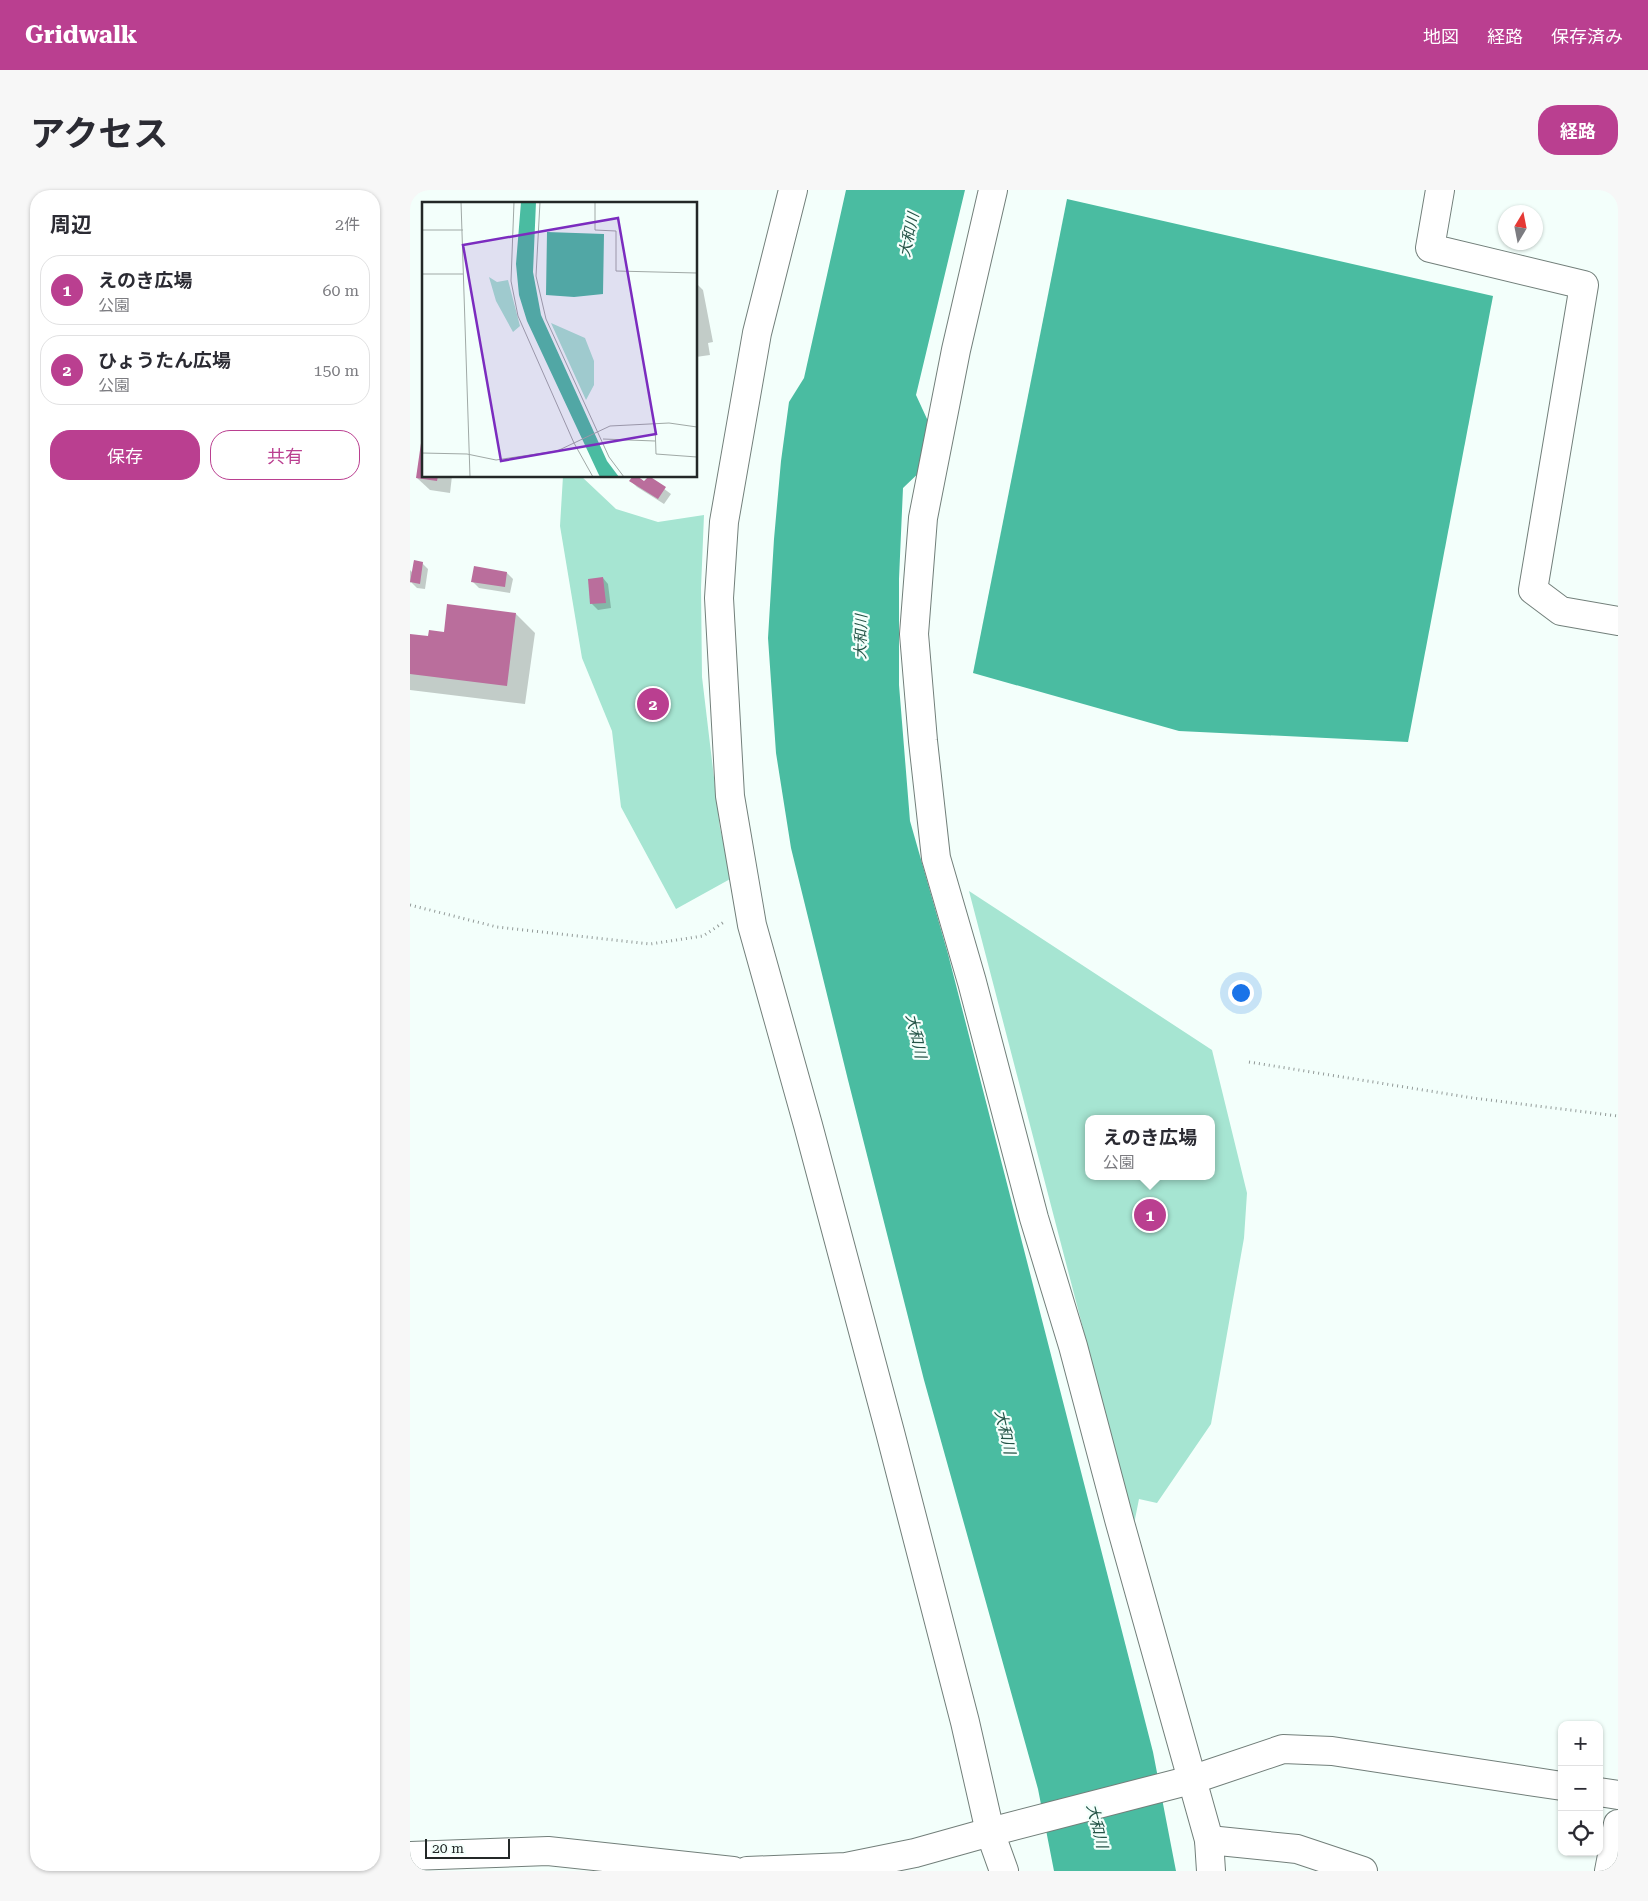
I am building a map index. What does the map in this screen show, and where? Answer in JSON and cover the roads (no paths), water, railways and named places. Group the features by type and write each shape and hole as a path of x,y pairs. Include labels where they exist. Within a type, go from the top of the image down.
{"street":[{"path":"793,190 757,333 724,522 719,598 730,796 752,925 808,1125 965,1722 996,1830 1004,1871"},
{"path":"993,190 956,350 923,518 914,634 923,741 936,858 972,982 1034,1218 1073,1346 1185,1781 1209,1840 1211,1871"},
{"path":"1440,190 1430,248 1584,285 1533,590 1561,610 1618,621"},
{"path":"747,1871 846,1867 915,1853 1185,1781 1283,1749 1332,1751 1558,1785"},
{"path":"1603,1793 1618,1795"},
{"path":"1609,1871 1618,1824"},
{"path":"1209,1840 1297,1849 1363,1871"},
{"path":"410,1856 548,1851 733,1871"}],"water":[{"name":"大和川","path":"846,190 965,190 916,395 933,432 926,466 903,488 899,579 899,685 910,821 948,954 1153,1752 1176,1871 1054,1871 1038,1789 924,1380 791,848 776,753 768,638 774,539 781,461 789,402 804,378"},
{"path":"1067,199 1493,296 1408,742 1179,731 973,673"}],"place":[{"name":"ひょうたん広場","path":"653,704"},
{"name":"えのき広場","path":"1150,1215"}]}
